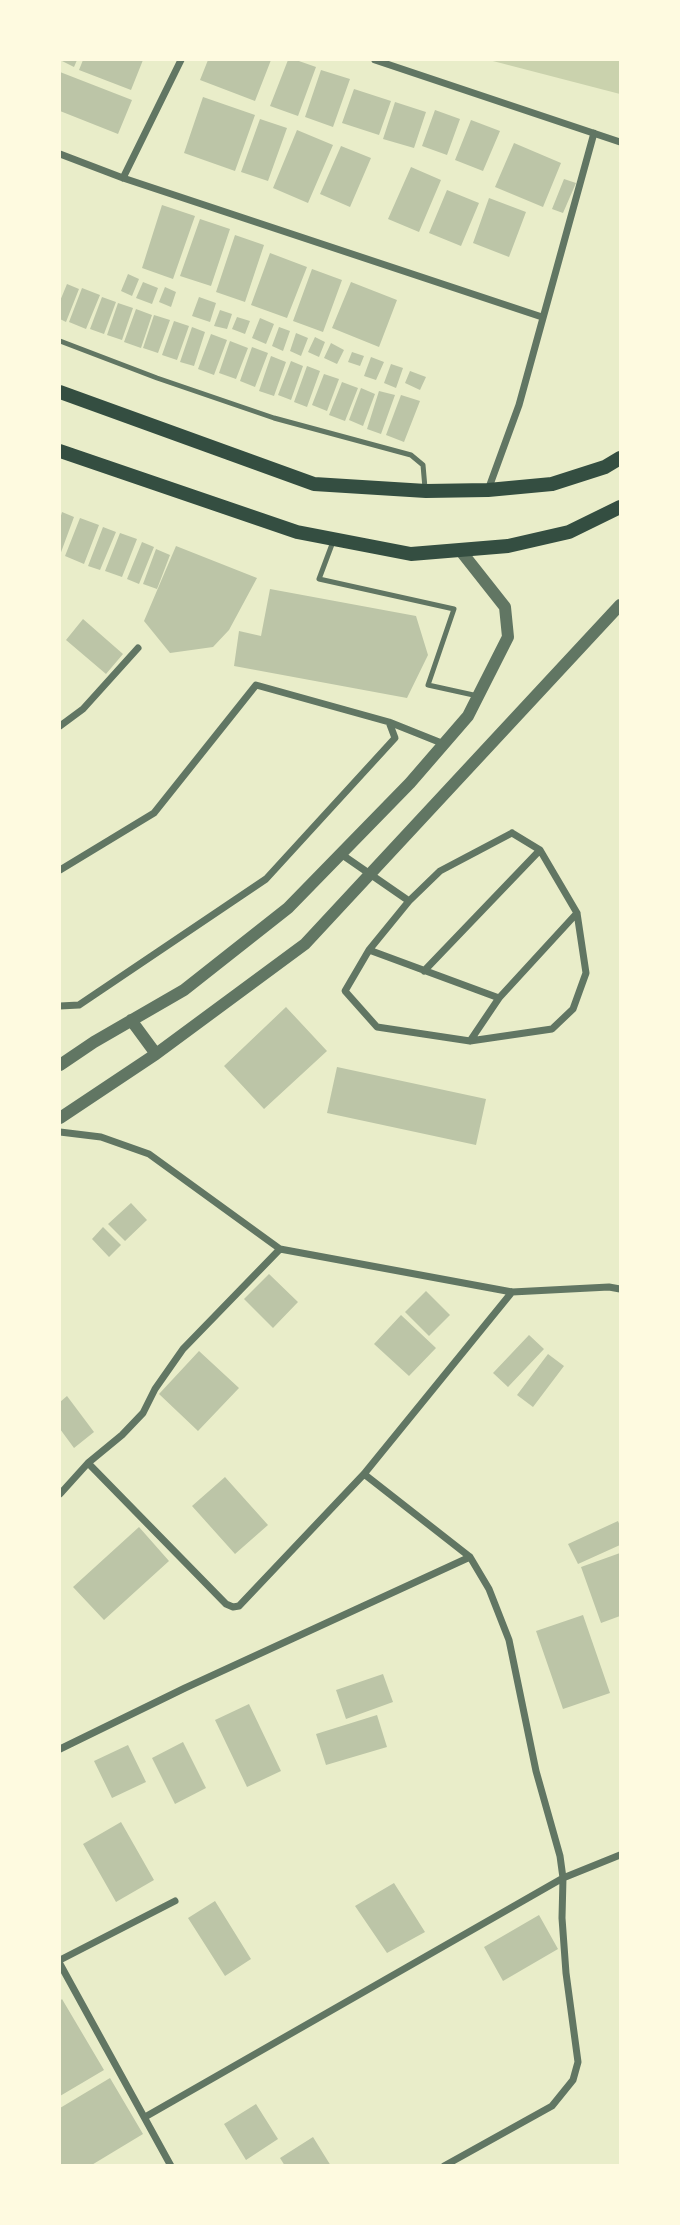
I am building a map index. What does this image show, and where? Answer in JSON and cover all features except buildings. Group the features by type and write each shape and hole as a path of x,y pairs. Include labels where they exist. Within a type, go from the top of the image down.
{"main road":[{"path":"60,392 314,484 426,491 552,484 605,467 621,458"},
{"path":"60,451 297,532 411,554 508,546 569,532 621,506"}],"street":[{"path":"123,178 181,60"},
{"path":"375,60 621,142"},
{"path":"488,489 519,405 594,133"},
{"path":"60,153 123,178 542,317"},
{"path":"60,1065 184,990 288,908 410,783 468,716 508,637 505,607 460,550"},
{"path":"61,1117 156,1054 305,944 621,605"},
{"path":"60,726 83,709 138,648"},
{"path":"60,870 154,813 256,685 389,722 444,744"},
{"path":"60,1006 79,1005 266,879 395,738 389,722"},
{"path":"512,833 540,850 578,913 586,973 573,1009 552,1029 470,1041 377,1027 345,991 369,950 409,901 440,871 512,833"},
{"path":"424,971 540,850"},
{"path":"340,853 409,901"},
{"path":"470,1041 499,999 578,913"},
{"path":"369,950 499,999"},
{"path":"131,1020 156,1054"},
{"path":"60,1132 101,1137 149,1154 280,1249 512,1292 609,1287 621,1289"},
{"path":"60,1494 143,1413 155,1389 183,1349 280,1249"},
{"path":"89,1463 226,1604 239,1606 364,1474 512,1292"},
{"path":"364,1474 470,1557 489,1589 509,1640 536,1771 560,1856 563,1878 562,1918 566,1973 578,2062 573,2080 552,2106 444,2165"},
{"path":"60,1749 185,1688 470,1557"},
{"path":"145,2117 563,1878 621,1855"},
{"path":"172,2165 60,1962 175,1901"}],"lane":[{"path":"60,341 274,418 411,455 423,465 426,491"},
{"path":"335,538 319,579 454,609 428,685 478,696"}],"green space":[{"path":"489,60 620,60 620,94"}]}
